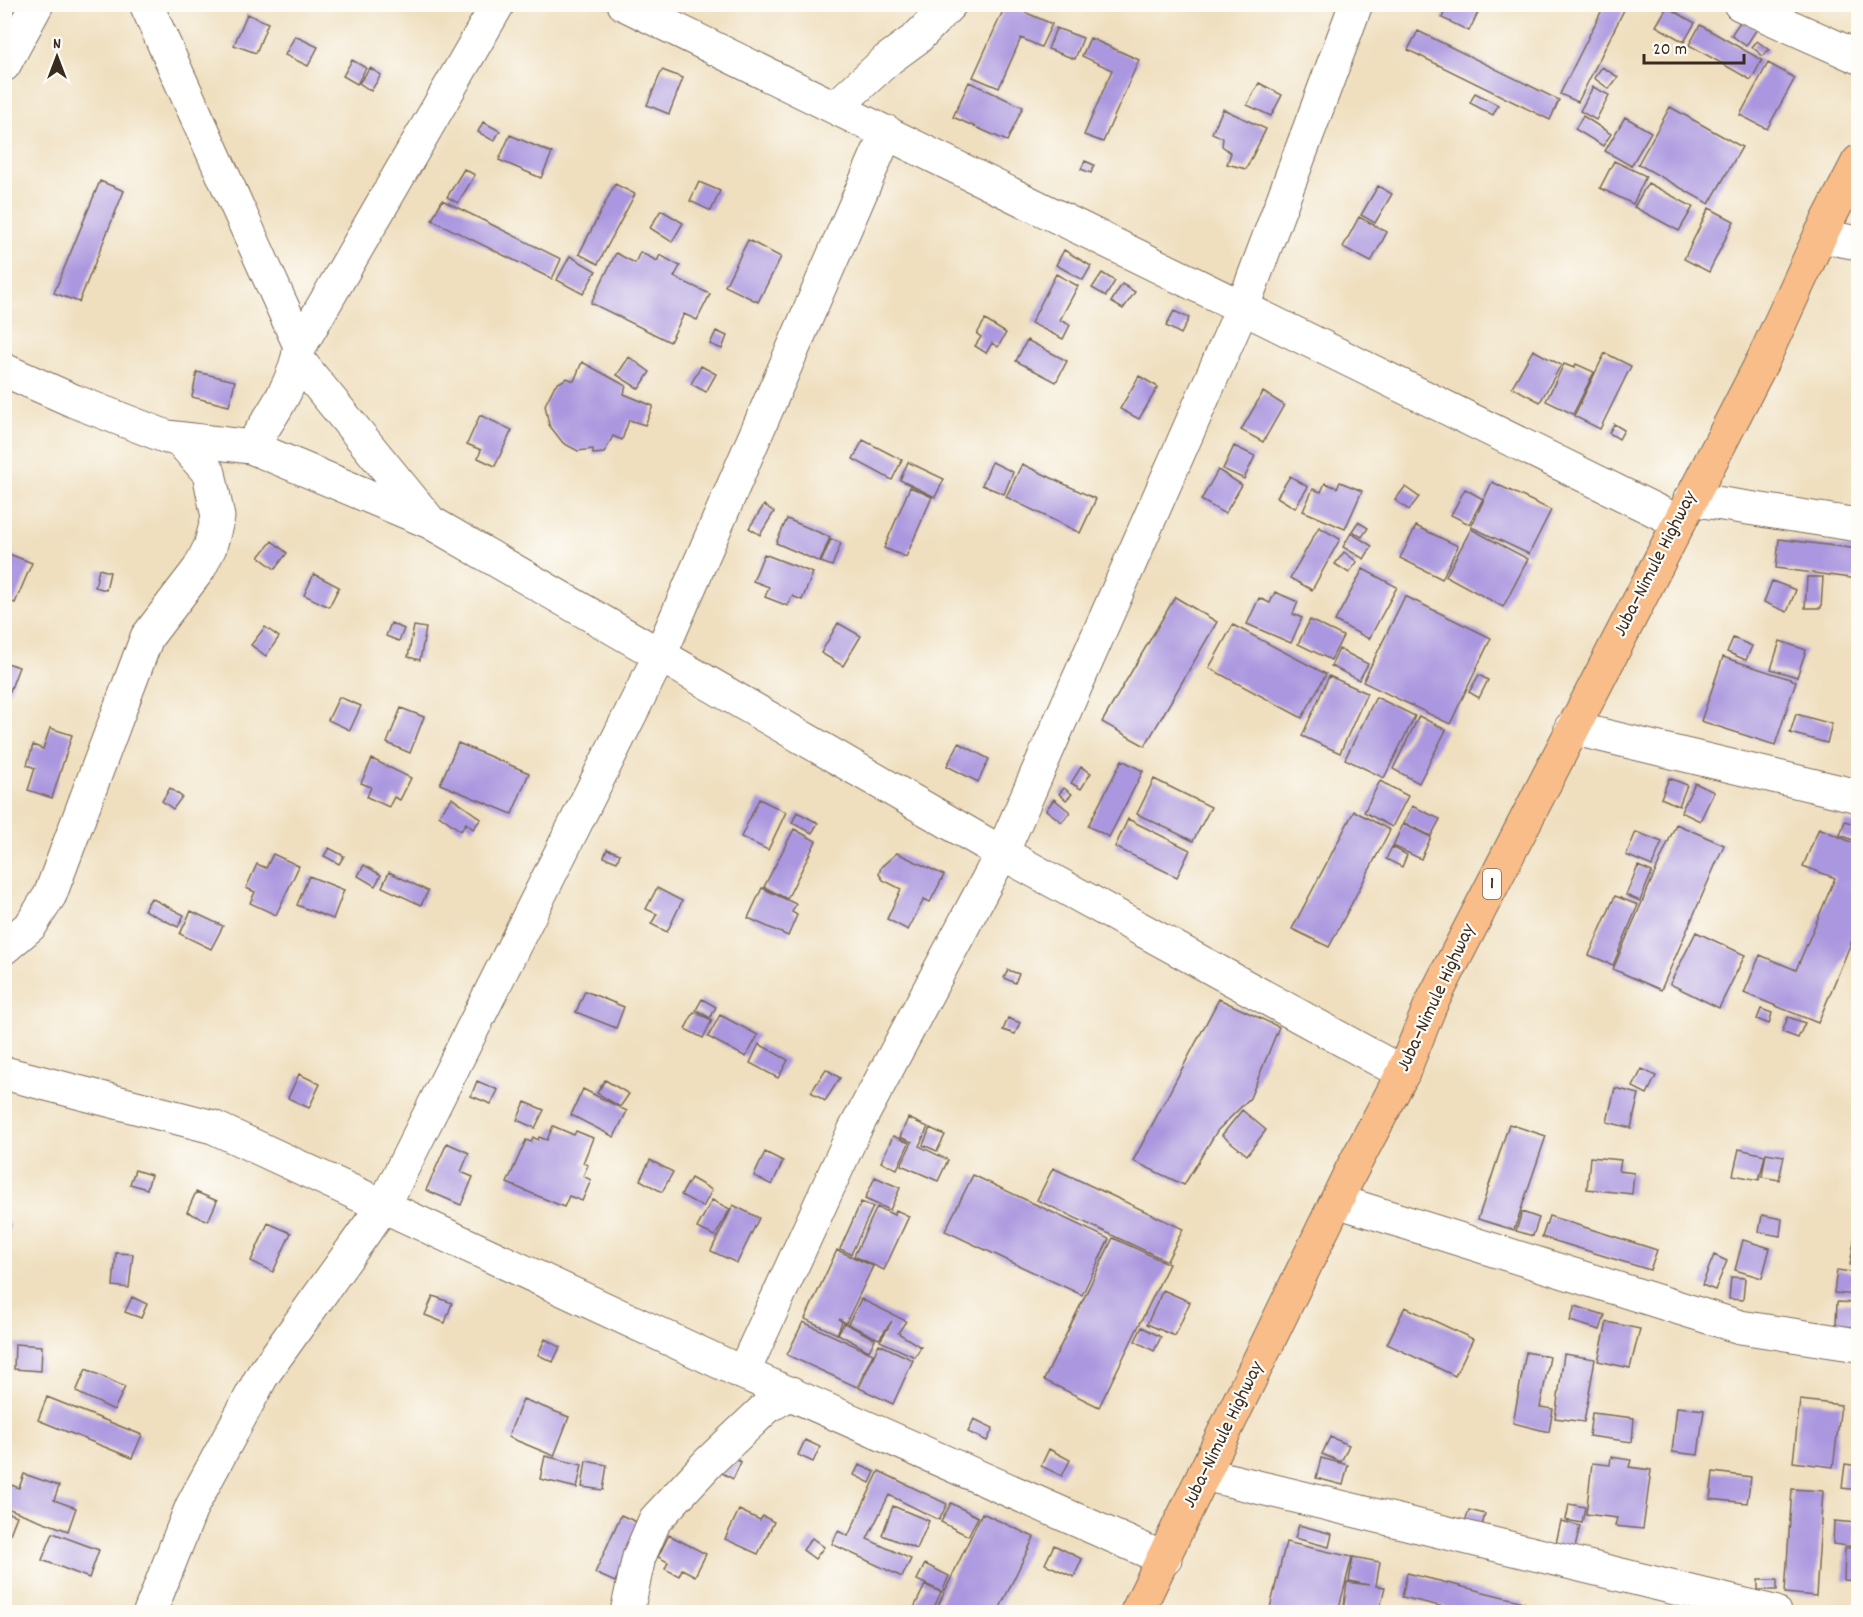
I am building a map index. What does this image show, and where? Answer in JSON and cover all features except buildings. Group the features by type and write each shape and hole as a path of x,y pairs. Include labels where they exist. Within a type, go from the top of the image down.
{"main road":[{"name":"Juba–Nimule Highway","path":"1137,1612 1165,1559 1337,1201 1403,1073 1431,1004 1571,728 1763,360 1820,236 1858,162"}],"street":[{"path":"4,65 37,4"},
{"path":"146,4 299,353 430,522"},
{"path":"251,447 280,402 299,353 498,4"},
{"path":"624,4 1242,309 1684,510 1858,525"},
{"path":"836,107 887,60 917,38 950,4"},
{"path":"742,1373 854,1131 1002,853 1242,309 1356,4"},
{"path":"1740,4 1858,57"},
{"path":"150,1612 192,1506 262,1376 384,1205 660,655 887,132"},
{"path":"1820,236 1858,243"},
{"path":"4,370 74,401 180,440 251,447 430,522 1002,853 1403,1073"},
{"path":"4,948 31,925 50,895 147,637 199,569 210,547 218,517 209,473 180,440"},
{"path":"1571,728 1858,796"},
{"path":"4,1073 213,1127 742,1373 1165,1559"},
{"path":"1337,1201 1740,1327 1858,1346"},
{"path":"627,1612 639,1557 656,1520 709,1462 767,1407 791,1394"},
{"path":"1204,1474 1774,1612"}]}
